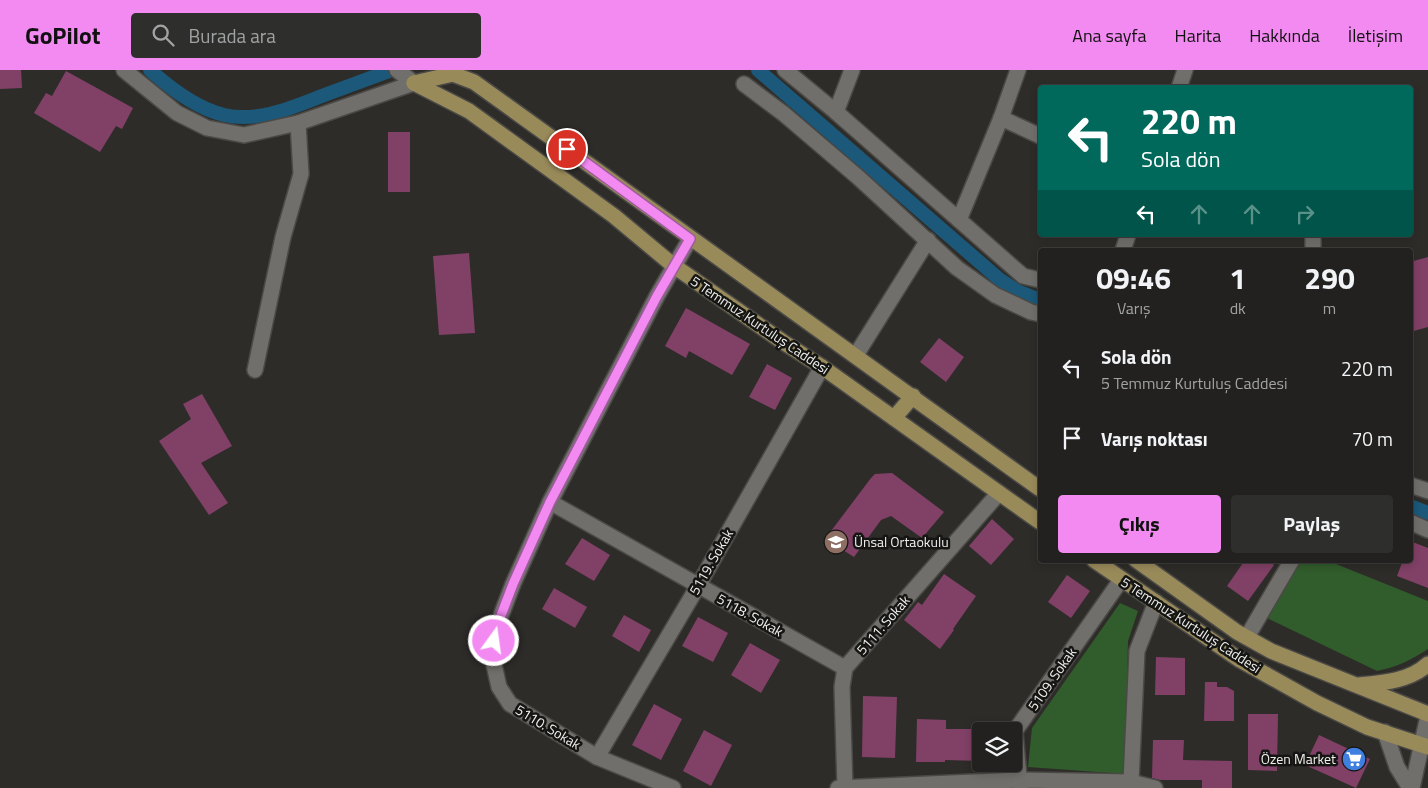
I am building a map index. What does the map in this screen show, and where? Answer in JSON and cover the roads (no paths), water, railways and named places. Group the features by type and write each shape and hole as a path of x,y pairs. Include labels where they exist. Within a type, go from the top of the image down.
{"main road":[{"name":"5 Temmuz Kurtuluş Caddesi","path":"414,84 453,74 474,82 1038,488"},
{"name":"5 Temmuz Kurtuluş Caddesi","path":"414,84 469,111 614,216 674,266 822,367 1038,521"},
{"path":"894,418 913,396"},
{"name":"5 Temmuz Kurtuluş Caddesi","path":"1098,563 1240,660 1367,727 1424,746"},
{"name":"5 Temmuz Kurtuluş Caddesi","path":"1140,563 1189,599 1271,651 1428,715"},
{"path":"1354,686 1383,683 1403,678 1428,664"}],"street":[{"path":"124,70 178,113 207,128 244,135 298,123 414,84"},
{"path":"397,70 414,84"},
{"path":"785,70 836,112 1023,276 1038,280"},
{"path":"836,112 852,70"},
{"path":"959,220 1002,118 1018,70"},
{"path":"1180,85 1185,70"},
{"path":"744,84 784,114 859,178 957,268 995,295 1038,314"},
{"path":"1002,118 1038,135"},
{"path":"254,370 283,237 301,174 298,123"},
{"name":"5110. Sokak","path":"673,788 597,757 510,704 499,687 492,656 497,626 513,584 550,502 657,296 690,239"},
{"path":"856,355 928,240"},
{"name":"5119. Sokak","path":"597,757 698,586 822,367"},
{"path":"1413,486 1428,491"},
{"name":"5111. Sokak","path":"845,668 999,493"},
{"name":"5118. Sokak","path":"550,502 845,668"},
{"path":"1413,523 1428,530"},
{"path":"1247,637 1290,563"},
{"name":"5109. Sokak","path":"1020,784 1015,731 1121,580"},
{"path":"1132,782 1137,651 1156,602"},
{"path":"845,668 842,686 842,787 1132,782 1155,788"},
{"path":"1411,788 1424,746 1428,715"},
{"path":"1385,732 1397,767 1411,788"}],"waterway":[{"path":"150,70 175,91 194,103 214,112 237,117 251,117 277,112 392,70"},
{"path":"758,70 999,279 1017,291 1038,299"},
{"path":"1413,507 1428,513"}],"place":[{"name":"Ünsal Ortaokulu","path":"836,542"},
{"name":"Özen Market","path":"1354,759"}]}
